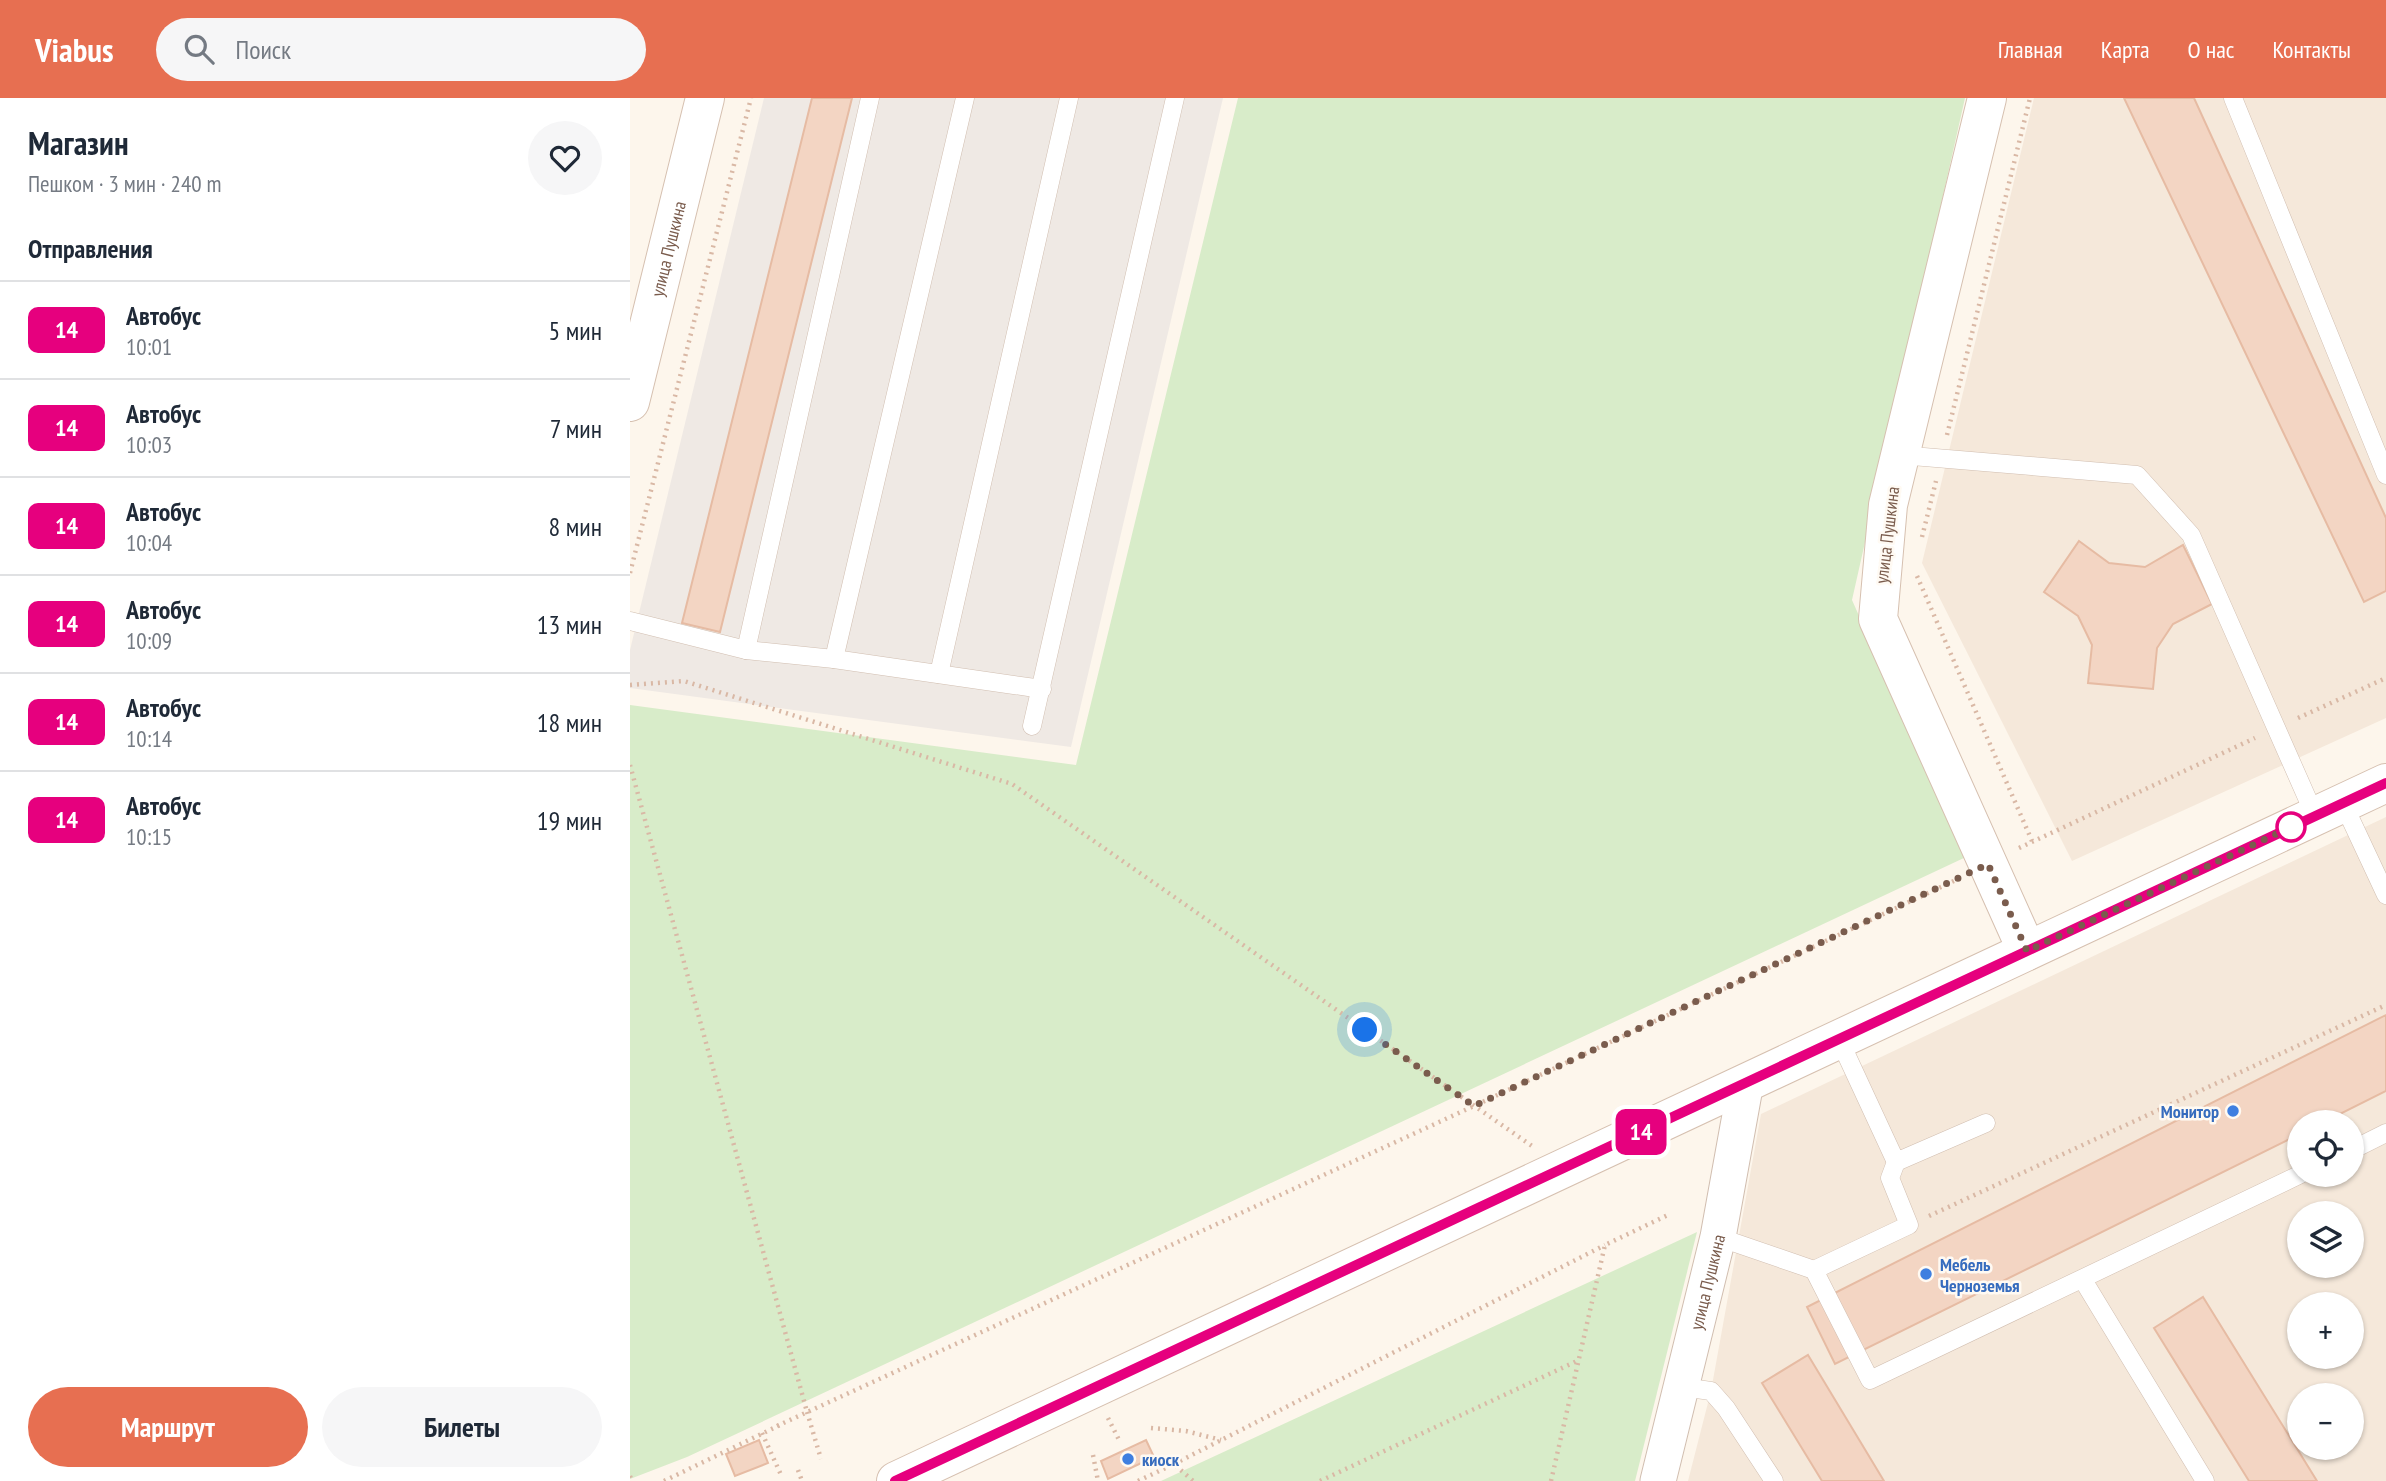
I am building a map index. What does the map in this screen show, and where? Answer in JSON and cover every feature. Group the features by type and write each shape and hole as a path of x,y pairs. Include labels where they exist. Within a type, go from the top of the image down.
{"street":[{"name":"улица Пушкина","path":"630,402 705,98"},
{"name":"улица Пушкина","path":"1987,98 1888,505 1878,619 2027,951"},
{"path":"895,1481 2386,783"},
{"name":"улица Пушкина","path":"1658,1481 1718,1237 1746,1083"}],"lane":[{"path":"746,650 870,98"},
{"path":"834,659 965,98"},
{"path":"939,674 1069,98"},
{"path":"1032,726 1175,98"},
{"path":"2232,98 2386,475"},
{"path":"1900,455 2137,475 2191,535 2277,728 2386,895"},
{"path":"630,621 746,650 834,659 1042,689"},
{"path":"1718,1237 1814,1269 1909,1225 1890,1178 1896,1161 1839,1039"},
{"path":"1896,1161 1986,1123"},
{"path":"2364,1144 2386,1133"},
{"path":"1814,1269 1870,1380 2287,1181"},
{"path":"2083,1280 2204,1481"},
{"path":"1682,1387 1711,1391 1726,1408 1774,1481"}],"path":[{"path":"630,573 751,98"},
{"path":"664,1481 807,1412 1474,1106 2048,834 2386,678"},
{"path":"630,685 684,681 1012,785 1533,1147"},
{"path":"630,765 821,1460"},
{"path":"1909,1225 2386,1005"},
{"path":"1138,1481 1670,1214"},
{"path":"1551,1481 1605,1245"},
{"path":"1320,1481 1578,1360"},
{"path":"1151,1428 1186,1431 1221,1440"},
{"path":"762,1433 782,1477"},
{"path":"1093,1455 1098,1481"},
{"path":"1174,1464 1193,1481"},
{"path":"798,1470 802,1481"}],"shaded area":[{"path":"764,98 1223,98 1071,747 630,688 630,650"},
{"path":"2034,98 2386,98 2386,718 2072,861 1922,563"},
{"path":"2386,817 2386,1481 1688,1481 1711,1391 1761,1114"}],"green space":[{"path":"1238,98 1965,98 1852,600 1966,857 687,1457 630,1479 630,705 1076,765"},
{"path":"1697,1232 1635,1481 1161,1481"}],"building":[{"path":"812,98 852,98 720,632 682,623"},
{"path":"2124,98 2194,98 2386,518 2386,591 2364,602"},
{"path":"2079,541 2109,563 2145,567 2183,545 2212,604 2173,624 2157,648 2153,689 2088,683 2092,645 2078,616 2044,592"},
{"path":"2386,1015 2386,1091 2348,1110 2287,1110 2287,1140 1835,1364 1807,1307"},
{"path":"2203,1297 2287,1433 2287,1460 2304,1460 2317,1481 2249,1481 2154,1328"},
{"path":"1808,1355 1884,1481 1822,1481 1762,1383"},
{"path":"759,1440 768,1463 735,1476 726,1454"},
{"name":"киоск","path":"1146,1440 1154,1457 1108,1479 1101,1461"}],"bus line":[{"name":"14","path":"895,1481 2386,783"}],"place":[{"name":"Монитор","path":"2233,1111"},
{"name":"Мебель Черноземья","path":"1926,1274"},
{"name":"киоск","path":"1128,1459"}],"route":[{"path":"1365,1030 1474,1106 1988,864 2027,951 2291,827"}]}
